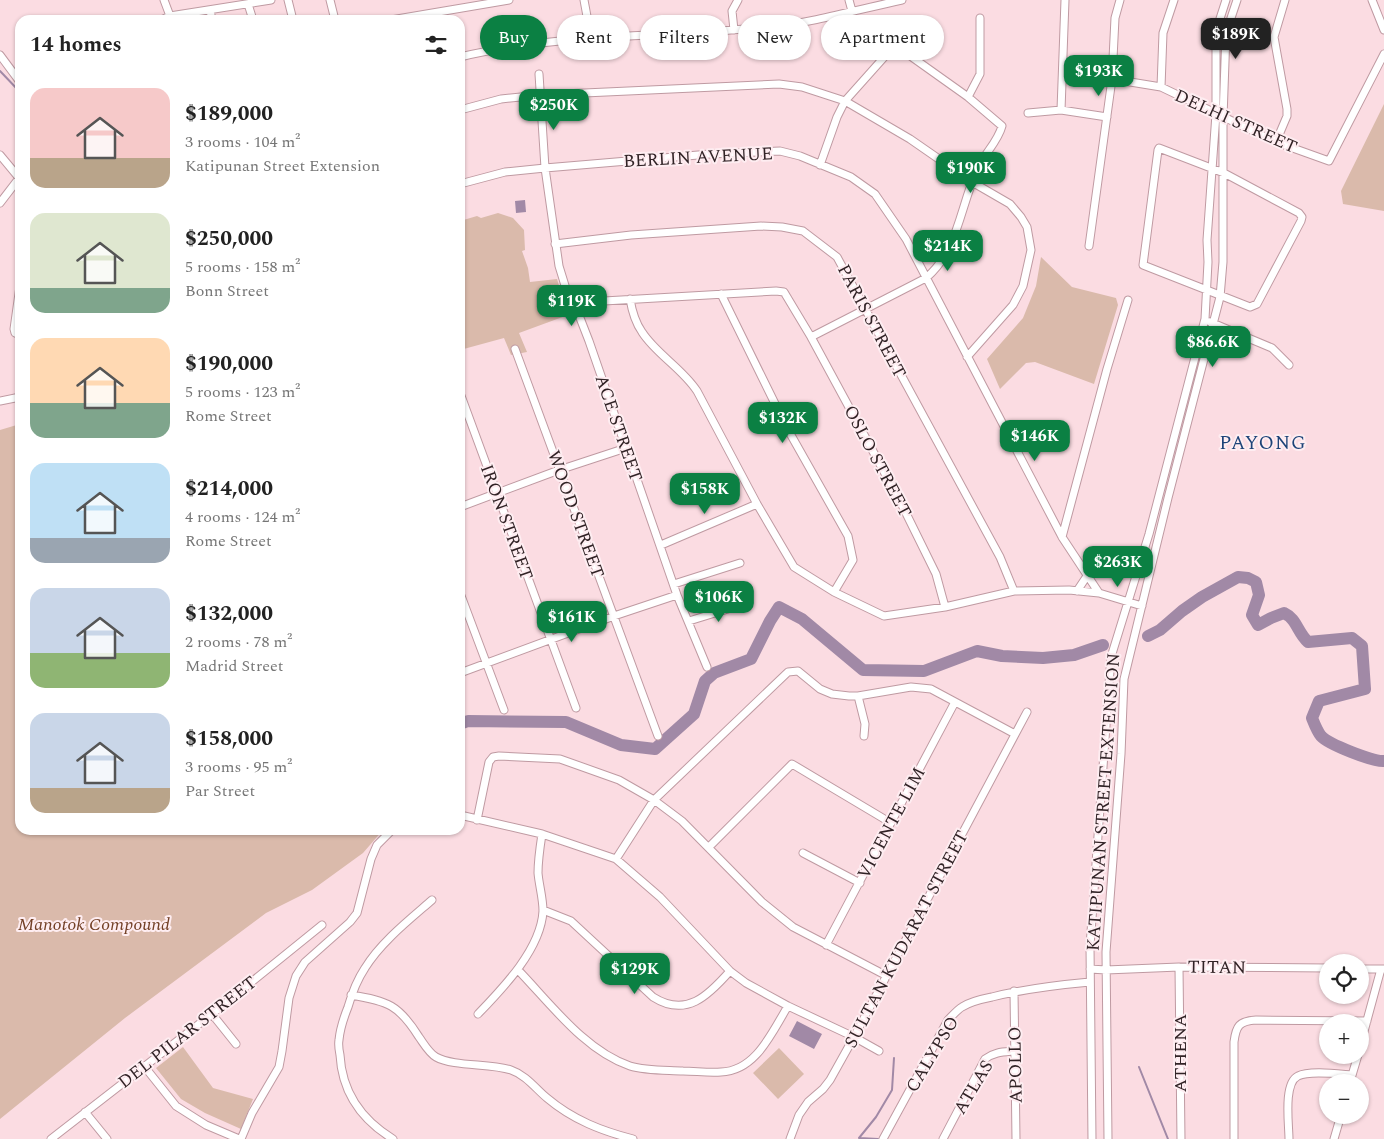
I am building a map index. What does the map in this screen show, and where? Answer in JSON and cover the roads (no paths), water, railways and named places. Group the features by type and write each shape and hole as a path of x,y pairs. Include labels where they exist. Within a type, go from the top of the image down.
{"street":[{"path":"164,0 170,15"},
{"path":"177,15 271,0"},
{"path":"288,0 292,15"},
{"path":"330,0 334,15"},
{"path":"421,15 509,0"},
{"path":"584,0 587,15"},
{"path":"734,30 732,11 738,0"},
{"path":"849,0 852,11"},
{"path":"630,37 734,30 790,24 902,0"},
{"path":"1061,110 1065,0"},
{"path":"1089,246 1112,79 1115,18 1120,0"},
{"path":"1161,87 1163,33 1174,0"},
{"name":"KATIPUNAN STREET EXTENSION","path":"1092,1139 1090,946 1111,657 1149,534 1205,320 1208,262 1207,240 1216,114 1216,31 1226,0"},
{"name":"KATIPUNAN STREET EXTENSION","path":"1108,1139 1107,919 1121,754 1124,679 1183,438 1220,297 1223,262 1223,118 1226,33 1237,0"},
{"path":"1276,142 1287,116 1274,37 1284,0"},
{"path":"1372,0 1384,30"},
{"path":"248,4 251,15"},
{"path":"210,10 211,15"},
{"path":"968,97 980,74 980,18"},
{"path":"465,56 492,49 557,42"},
{"path":"811,338 926,278 934,272 945,257 977,169 1002,129 1001,124 968,97 897,46 893,46 845,101 837,117 820,165"},
{"name":"DELHI STREET","path":"1112,79 1161,87 1276,142 1329,161 1384,54"},
{"path":"0,55 15,75"},
{"name":"ACE STREET","path":"540,74 545,168 559,266 567,292 575,305 602,378 678,595 707,667"},
{"path":"465,109 501,99 541,94 779,84 802,87 845,101 910,139 972,182 1010,204 1028,227 1031,250 1022,286 1013,305 967,358"},
{"path":"1028,114 1061,110 1107,117"},
{"path":"1162,148 1213,170 1224,173 1302,216 1257,304 1250,308 1142,265 1158,150 1162,148"},
{"name":"BERLIN AVENUE","path":"465,183 506,172 710,154 767,151 800,156 851,177 875,194 906,239 1062,537 1099,593"},
{"path":"0,155 15,172"},
{"path":"0,203 15,184"},
{"name":"PARIS STREET","path":"555,244 631,235 761,226 803,231 837,257 1000,557 1014,591"},
{"name":"OSLO STREET","path":"575,305 604,300 784,292 901,503 936,574 945,607"},
{"path":"721,294 787,428 848,536 853,560 834,592"},
{"path":"630,299 635,318 649,342 688,377 697,391 757,504 794,567 834,592 884,616 945,607 1014,591 1099,593 1128,605 1142,608"},
{"path":"1062,537 1106,369 1128,300"},
{"path":"1205,320 1272,348 1290,365"},
{"name":"WOOD STREET","path":"515,349 658,736"},
{"path":"0,401 15,398"},
{"name":"IRON STREET","path":"465,407 576,708"},
{"path":"1175,436 1183,438"},
{"path":"465,505 496,492 626,448"},
{"path":"661,545 757,504"},
{"path":"674,584 740,563"},
{"path":"1077,591 1086,576"},
{"path":"465,671 614,616 678,595"},
{"path":"688,621 744,604"},
{"path":"465,607 504,710"},
{"path":"616,859 654,800 788,672 798,671 820,689 832,694 858,696 911,687 931,689 1015,734"},
{"path":"858,696 864,724 864,736"},
{"name":"VICENTE LIM","path":"826,945 956,702"},
{"name":"SULTAN KUDARAT STREET","path":"790,1139 799,1116 808,1102 830,1080 854,1037 1027,712"},
{"path":"477,820 489,762 494,757 560,759 618,780 654,800 682,821 770,908 792,927 887,976"},
{"path":"708,847 792,764 891,824"},
{"path":"465,817 542,834 616,859 660,897 730,971 746,983 879,1051"},
{"path":"478,1014 518,970 541,927 543,910 538,872 542,834"},
{"path":"144,1066 176,1106 199,1121 240,1139 252,1113 279,1067 289,998 296,976 305,962 350,922 357,913 371,859 377,845 387,835"},
{"path":"803,853 860,883"},
{"path":"393,1139 366,1119 345,1085 341,1070 339,1041 352,995 366,966 398,929 432,900"},
{"path":"543,910 571,921 653,997 662,1003 674,1006 699,1000 710,993 730,971"},
{"name":"DEL PILAR STREET","path":"51,1139 212,1014 322,924"},
{"name":"TITAN","path":"1090,969 1179,967 1319,968"},
{"name":"ATHENA","path":"1179,967 1181,1139"},
{"path":"1369,969 1383,969 1369,1014"},
{"path":"518,970 583,1038 605,1054 630,1066 639,1068 722,1072 743,1066 761,1051 788,1006"},
{"name":"CALYPSO","path":"883,1139 948,1020 964,1005 1014,991 1090,982"},
{"name":"APOLLO","path":"1014,991 1016,1139"},
{"path":"352,995 373,998 395,1008 412,1025 426,1047 436,1057 449,1061 512,1070 572,1116 604,1131 633,1139"},
{"path":"212,1014 236,1044"},
{"path":"1234,1139 1234,1042 1235,1032 1240,1023 1256,1020 1319,1021"},
{"name":"ATLAS","path":"943,1139 986,1059 990,1055 997,1053 1014,1051"},
{"path":"1289,1139 1288,1090 1298,1075 1311,1073 1319,1074"},
{"path":"85,1112 107,1139"},
{"path":"1334,1139 1338,1124"}],"waterway":[{"path":"0,71 15,87"},
{"path":"1148,636 1160,630 1202,597 1238,577 1248,578 1256,582 1259,595 1252,615 1258,625 1284,613 1292,619 1308,642 1352,638 1362,646 1365,689 1319,701 1312,718 1321,736 1325,739 1361,756 1384,761"},
{"path":"465,722 566,722 621,745 655,749 694,714 705,681 714,673 751,659 779,607 802,619 863,670 924,671 977,651 1002,656 1043,658 1074,655 1103,645"},
{"path":"878,1139 859,1138 876,1117 892,1090 894,1058"},
{"path":"1139,1067 1168,1139"}],"district":[{"name":"PAYONG","path":"1263,442"}],"park label":[{"name":"Manotok Compound","path":"94,924"}]}
